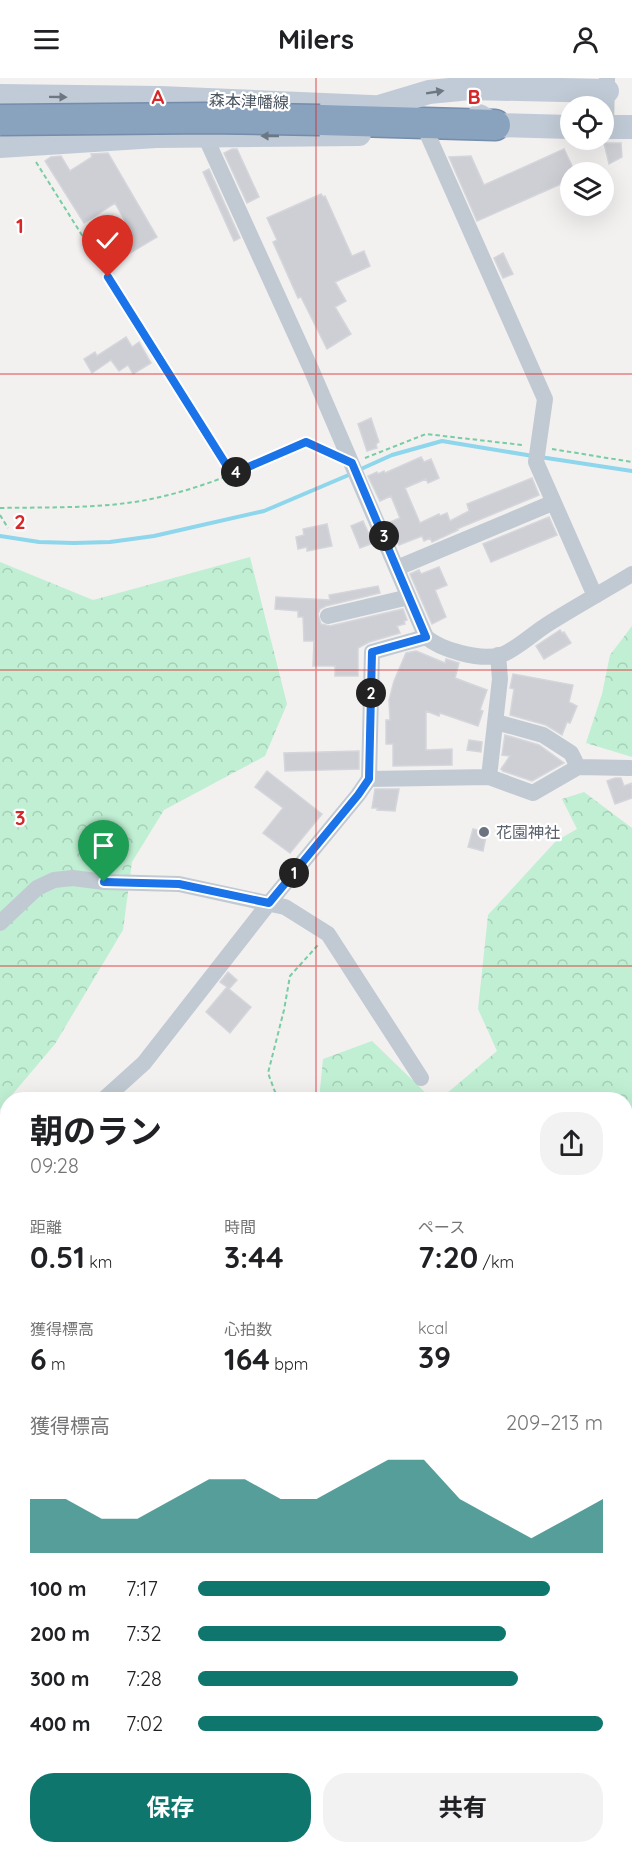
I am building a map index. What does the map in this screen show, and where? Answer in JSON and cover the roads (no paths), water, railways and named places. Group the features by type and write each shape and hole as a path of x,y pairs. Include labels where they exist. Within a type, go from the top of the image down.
{"highway":[{"path":"2,104 209,118 495,125"}],"main road":[{"path":"379,107 429,92 470,88 607,84"},
{"name":"森本津幡線","path":"2,104 171,99 379,107 478,115 495,125"},
{"name":"森本津幡線","path":"0,146 205,136 479,133 495,125 560,127"},
{"path":"614,128 632,127"}],"street":[{"path":"2,104 26,146"},
{"path":"427,133 545,399 537,452 552,503 595,596"},
{"path":"205,136 355,469 426,637 435,645 469,655 485,657 498,655 632,574"},
{"path":"397,568 552,503"},
{"path":"328,616 410,597"},
{"path":"112,1092 144,1064 369,779 372,652 426,637"},
{"path":"489,777 501,679 498,655"},
{"path":"496,722 543,735 571,753 578,767"},
{"path":"369,779 489,777 533,793 578,767 630,768"},
{"path":"0,923 37,888 54,880 73,878 104,882 179,884 285,907 328,934 421,1078"}],"waterway":[{"path":"361,469 392,455 442,441 533,456"},
{"path":"540,457 632,471"},
{"path":"0,536 39,542 74,543 110,542 154,536 264,511 351,474"}],"place":[{"name":"花園神社","path":"484,832"}]}
